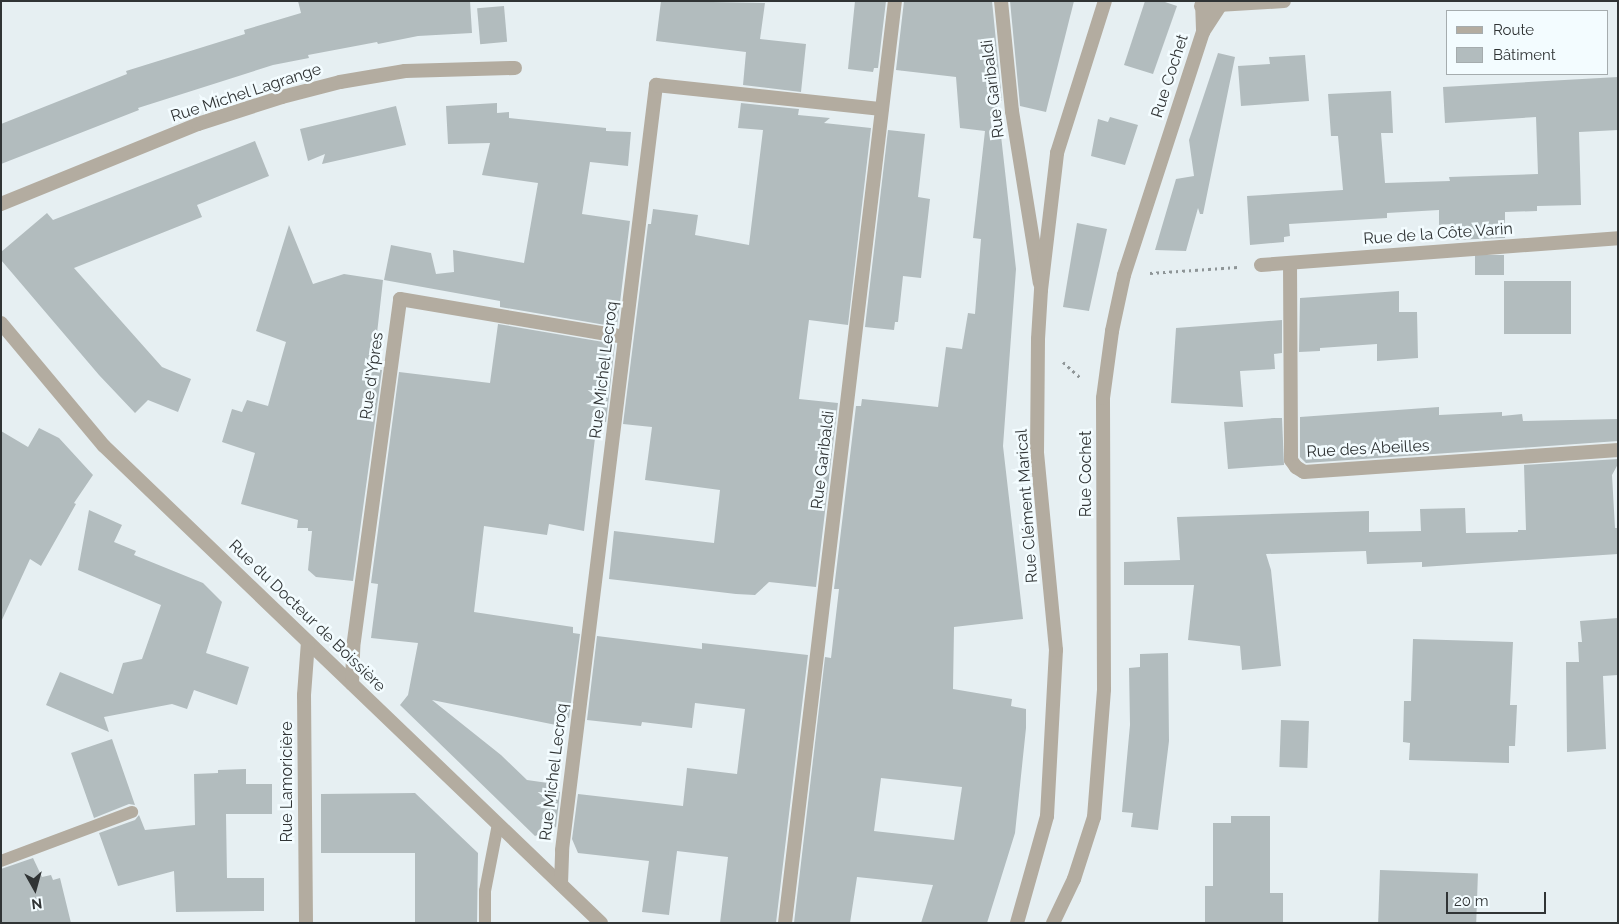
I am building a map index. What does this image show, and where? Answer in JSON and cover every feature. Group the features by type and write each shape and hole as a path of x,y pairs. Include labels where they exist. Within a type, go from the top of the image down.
{"street":[{"name":"Rue Garibaldi","path":"785,923 895,1"},
{"name":"Rue Garibaldi","path":"1001,1 1012,111 1041,290"},
{"name":"Rue Clément Marical","path":"1017,923 1047,816 1056,650 1037,454 1038,339 1041,290 1057,153 1105,1"},
{"path":"1201,3 1284,1"},
{"name":"Rue Cochet","path":"1201,3 1203,32"},
{"name":"Rue Cochet","path":"1053,923 1074,879 1094,817 1104,689 1103,398 1112,331 1124,275 1203,32 1222,3"},
{"name":"Rue Michel Lagrange","path":"1,204 198,124 282,97 340,82 405,72 515,68"},
{"name":"Rue Michel Lecroq","path":"561,884 562,850 656,85 882,110"},
{"name":"Rue de la Côte Varin","path":"1261,265 1618,238"},
{"name":"Rue des Abeilles","path":"1290,263 1290,460 1304,472 1618,450"},
{"name":"Rue d'Ypres","path":"352,684 353,648 400,299 625,337"},
{"name":"Rue du Docteur de Boissière","path":"1,323 104,446 601,923"},
{"name":"Rue Lamoricière","path":"306,923 304,695 308,642"}],"lane":[{"path":"1,862 132,812"},
{"path":"485,923 485,891 498,824"}],"path":[{"path":"1174,272 1240,267"},
{"path":"1038,339 1103,398"}],"building":[{"path":"298,1 470,1 472,33 418,36 308,55 309,58 273,65 138,108 139,110 1,164 1,124 127,74 126,71 245,34 244,30 301,13"},
{"path":"661,1 765,3 760,39 806,44 801,92 743,85 746,52 656,41"},
{"path":"855,1 886,1 878,68 874,68 873,72 848,69"},
{"path":"904,1 992,1 1002,101 997,100 1016,269 1003,446 1023,619 954,627 953,689 1012,699 1011,706 1026,709 1026,728 1015,833 987,923 921,923 933,885 857,877 850,923 794,923 825,657 831,658 839,589 834,589 856,406 861,406 862,399 938,407 946,347 962,349 968,313 975,314 981,239 973,238 985,131 960,128 956,77 896,70","holes":["881,778 962,787 954,840 874,831"]},
{"path":"1010,1 1074,1 1046,112 1020,106"},
{"path":"1145,1 1162,1 1177,6 1153,74 1124,65"},
{"path":"504,6 507,42 480,44 477,8"},
{"path":"1218,53 1235,57 1203,214 1200,214 1198,208 1186,251 1155,250 1176,179 1194,176 1189,140"},
{"path":"1305,55 1309,101 1241,106 1238,66 1270,64 1269,57"},
{"path":"1618,77 1618,130 1579,132 1581,205 1537,206 1537,211 1505,212 1505,238 1451,240 1450,224 1439,225 1439,210 1387,213 1387,218 1289,224 1290,236 1284,237 1284,242 1250,245 1247,196 1343,190 1338,136 1331,136 1328,94 1391,91 1393,133 1381,133 1385,183 1450,181 1449,177 1538,174 1536,117 1445,123 1443,87"},
{"path":"497,103 497,113 509,112 509,118 606,128 606,131 631,132 628,166 590,162 582,214 630,221 617,327 500,307 500,301 384,280 391,245 431,253 436,274 454,272 453,250 524,263 538,183 482,175 490,143 448,144 446,106"},
{"path":"741,103 799,109 798,115 830,118 824,123 871,128 848,325 809,320 799,399 838,403 816,587 769,582 755,595 609,579 614,531 714,543 720,490 645,480 652,427 623,424 648,224 651,224 653,209 698,215 695,235 749,245 763,130 738,128"},
{"path":"396,106 406,145 322,164 325,154 308,161 300,129"},
{"path":"1110,117 1138,125 1125,165 1091,156 1098,119 1108,122"},
{"path":"888,130 925,134 918,197 930,199 921,278 903,276 898,322 895,322 894,330 865,327"},
{"path":"255,141 269,176 197,205 202,217 74,268 162,367 191,379 178,412 148,400 135,413 99,375 1,260 1,252 47,213 53,220"},
{"path":"1077,223 1107,229 1089,311 1063,307"},
{"path":"289,225 313,284 344,274 383,280 373,369 382,370 353,581 316,577 308,570 312,531 308,531 308,528 297,528 298,520 241,504 255,453 222,442 232,409 242,412 247,400 268,406 286,342 256,331"},
{"path":"1475,255 1504,255 1504,275 1475,275"},
{"path":"1504,281 1571,281 1571,334 1504,334"},
{"path":"1399,291 1399,312 1417,312 1418,358 1377,361 1377,344 1320,348 1320,351 1299,352 1300,298"},
{"path":"1282,320 1282,353 1274,354 1275,369 1240,371 1243,407 1171,403 1176,328"},
{"path":"498,324 615,344 606,422 597,421 584,531 549,524 547,535 484,526 474,612 573,627 573,633 580,634 569,718 558,716 556,725 432,700 501,755 527,780 555,784 554,791 560,792 556,827 535,836 400,705 408,695 418,643 371,638 378,584 371,583 399,372 490,383"},
{"path":"1439,407 1439,415 1502,412 1502,416 1522,414 1523,421 1618,419 1618,441 1306,463 1300,457 1300,417"},
{"path":"1282,418 1284,465 1228,469 1224,422"},
{"path":"39,428 59,438 93,475 74,503 76,504 41,566 30,559 1,622 1,431 28,447"},
{"path":"1618,459 1618,464 1612,475 1615,528 1618,528 1618,554 1422,567 1422,562 1367,564 1366,551 1266,554 1271,570 1281,666 1242,670 1240,646 1188,640 1194,585 1124,585 1124,562 1180,560 1177,517 1369,511 1369,532 1421,531 1420,509 1465,508 1466,533 1518,532 1518,530 1526,530 1524,465"},
{"path":"89,510 122,525 114,542 136,551 134,555 203,583 222,602 206,653 249,667 237,705 194,690 187,709 172,704 104,717 109,732 46,705 60,672 113,694 123,663 142,659 161,605 78,570"},
{"path":"1618,618 1618,675 1603,676 1606,749 1567,752 1566,662 1579,662 1578,642 1582,642 1580,621"},
{"path":"597,636 702,649 702,643 808,655 776,923 720,923 728,857 677,851 669,915 642,912 649,861 578,853 572,839 578,794 683,806 687,768 737,774 745,709 695,703 692,728 642,722 641,726 587,720"},
{"path":"1413,639 1513,642 1510,705 1517,705 1515,746 1509,746 1509,763 1409,760 1410,743 1403,742 1404,701 1411,701"},
{"path":"1168,653 1169,741 1158,830 1131,827 1133,813 1122,812 1130,725 1129,668 1140,667 1140,654"},
{"path":"1281,720 1309,721 1307,768 1279,767"},
{"path":"112,739 135,805 129,804 94,818 71,753"},
{"path":"246,769 246,784 272,784 272,814 226,814 227,878 264,878 264,911 176,912 174,871 118,886 99,833 135,820 139,815 145,830 195,825 194,774 218,773 218,770"},
{"path":"415,793 478,853 477,923 415,923 415,853 321,853 321,794"},
{"path":"1231,816 1270,816 1270,893 1283,893 1283,923 1205,923 1205,886 1213,886 1213,823 1231,823"},
{"path":"33,858 42,877 51,875 53,880 60,878 71,923 1,923 1,869"},
{"path":"1380,870 1478,873 1476,923 1378,923"}]}
